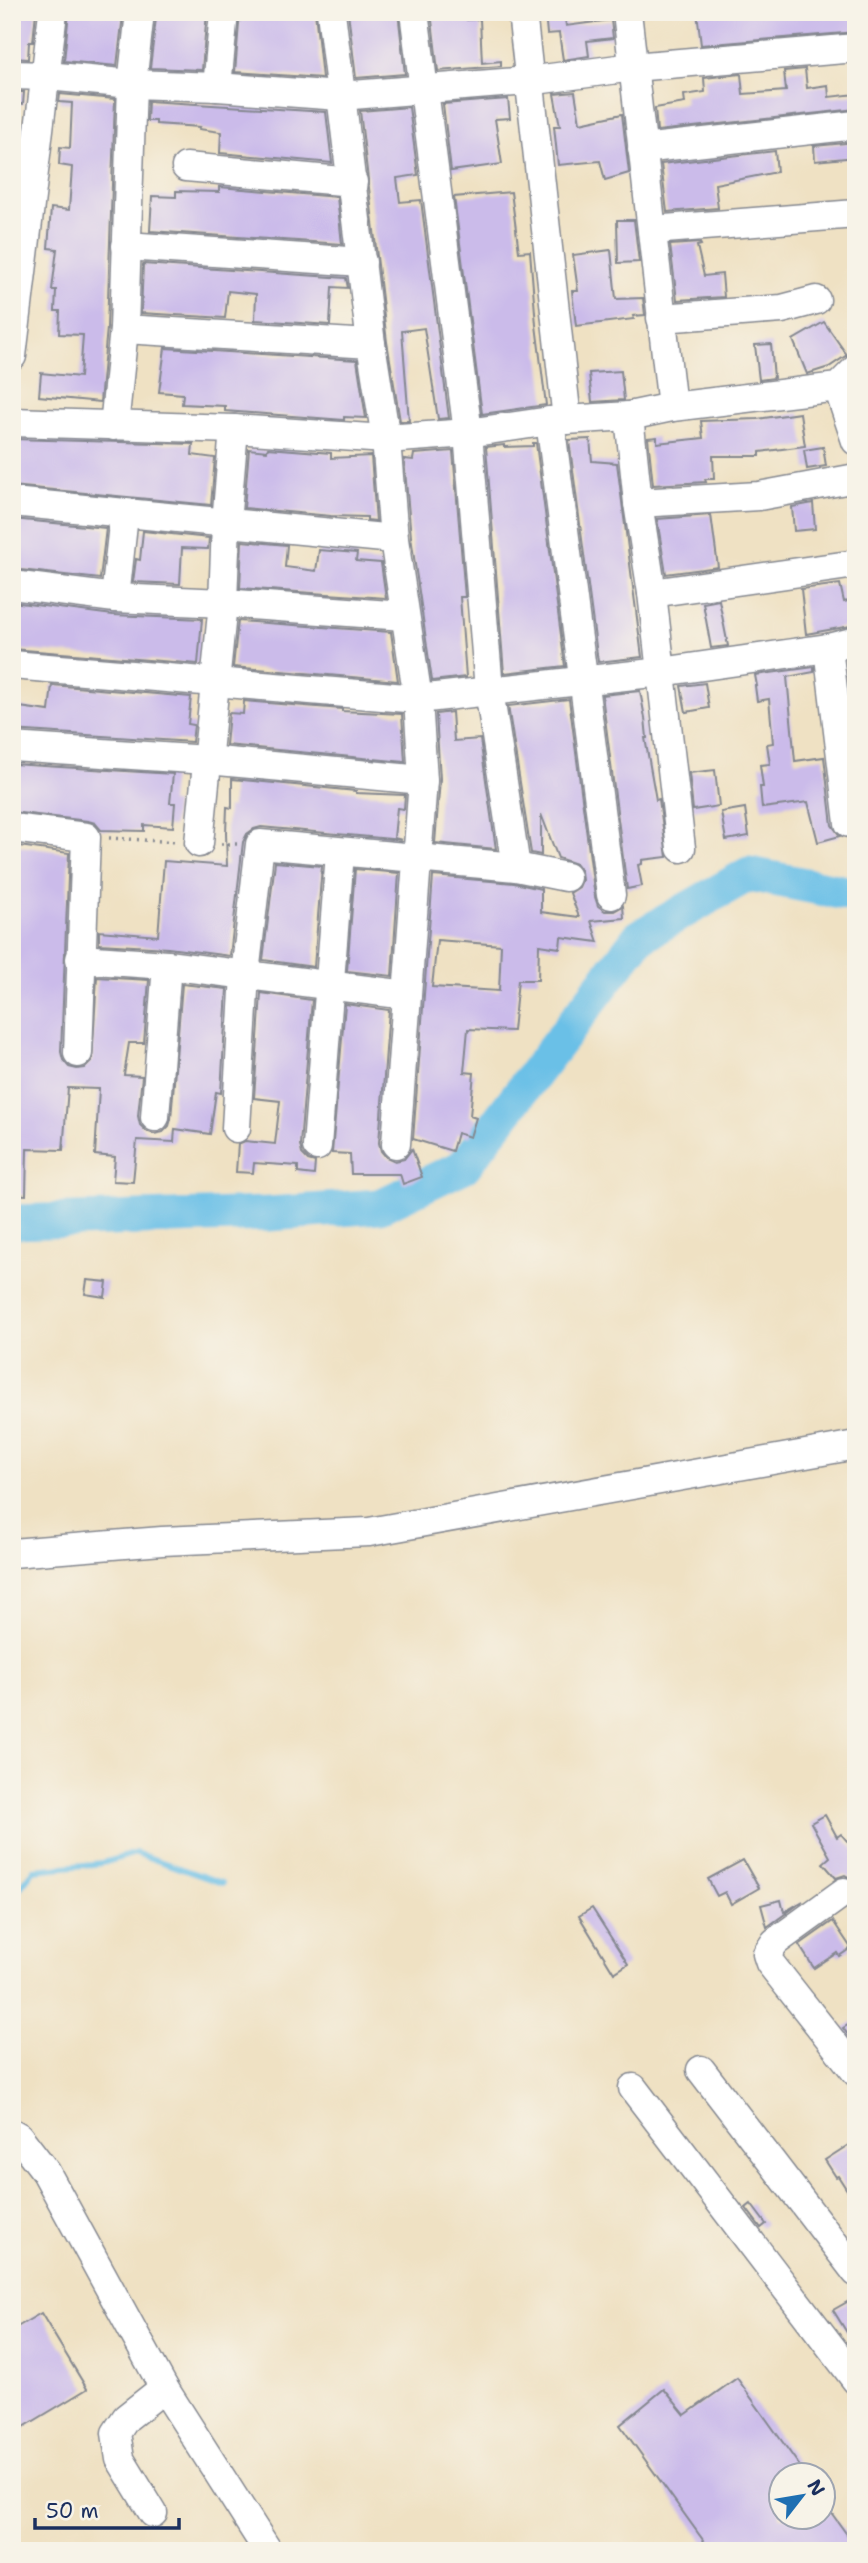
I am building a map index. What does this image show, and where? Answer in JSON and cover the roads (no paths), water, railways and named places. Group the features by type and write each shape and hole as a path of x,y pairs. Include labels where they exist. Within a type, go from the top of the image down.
{"street":[{"path":"12,356 53,12"},
{"path":"114,426 124,329 132,84 140,12"},
{"path":"217,87 224,12"},
{"path":"331,12 371,344 386,439 394,539 418,699 423,780 396,1144"},
{"path":"414,12 468,433 489,690 516,867"},
{"path":"522,12 581,679 611,895"},
{"path":"627,12 672,407"},
{"path":"12,75 340,96 424,91 633,67 856,48"},
{"path":"642,149 856,125"},
{"path":"187,167 353,182"},
{"path":"652,230 856,214"},
{"path":"126,246 362,262"},
{"path":"662,318 782,309 816,300"},
{"path":"124,329 371,344"},
{"path":"12,422 234,429 386,439 629,416 847,378 856,441"},
{"path":"629,416 681,848"},
{"path":"199,844 223,603 234,429"},
{"path":"638,503 760,496 856,478"},
{"path":"12,502 124,515 394,539"},
{"path":"115,598 124,515"},
{"path":"652,593 856,564"},
{"path":"12,585 115,598 404,616"},
{"path":"12,665 418,699 661,671 828,648 856,641"},
{"path":"828,648 849,823"},
{"path":"12,747 207,760 423,780"},
{"path":"12,828 86,837 78,1052"},
{"path":"236,1128 245,974 260,844 516,867 566,877"},
{"path":"317,1146 341,853"},
{"path":"80,960 167,965 407,995"},
{"path":"155,1117 167,965"},
{"path":"12,1553 162,1541 369,1532 856,1445"},
{"path":"844,1892 775,1942 767,1954 856,2072"},
{"path":"701,2070 856,2272"},
{"path":"633,2088 856,2380"},
{"path":"12,2133 19,2137 46,2172 164,2388 268,2551"},
{"path":"153,2513 120,2459 116,2433 126,2418 164,2388"}],"waterway":[{"path":"12,1222 269,1214 380,1206 464,1166 639,937 749,874 856,895"},
{"path":"12,1898 34,1870 103,1863 136,1853 222,1883"}]}
